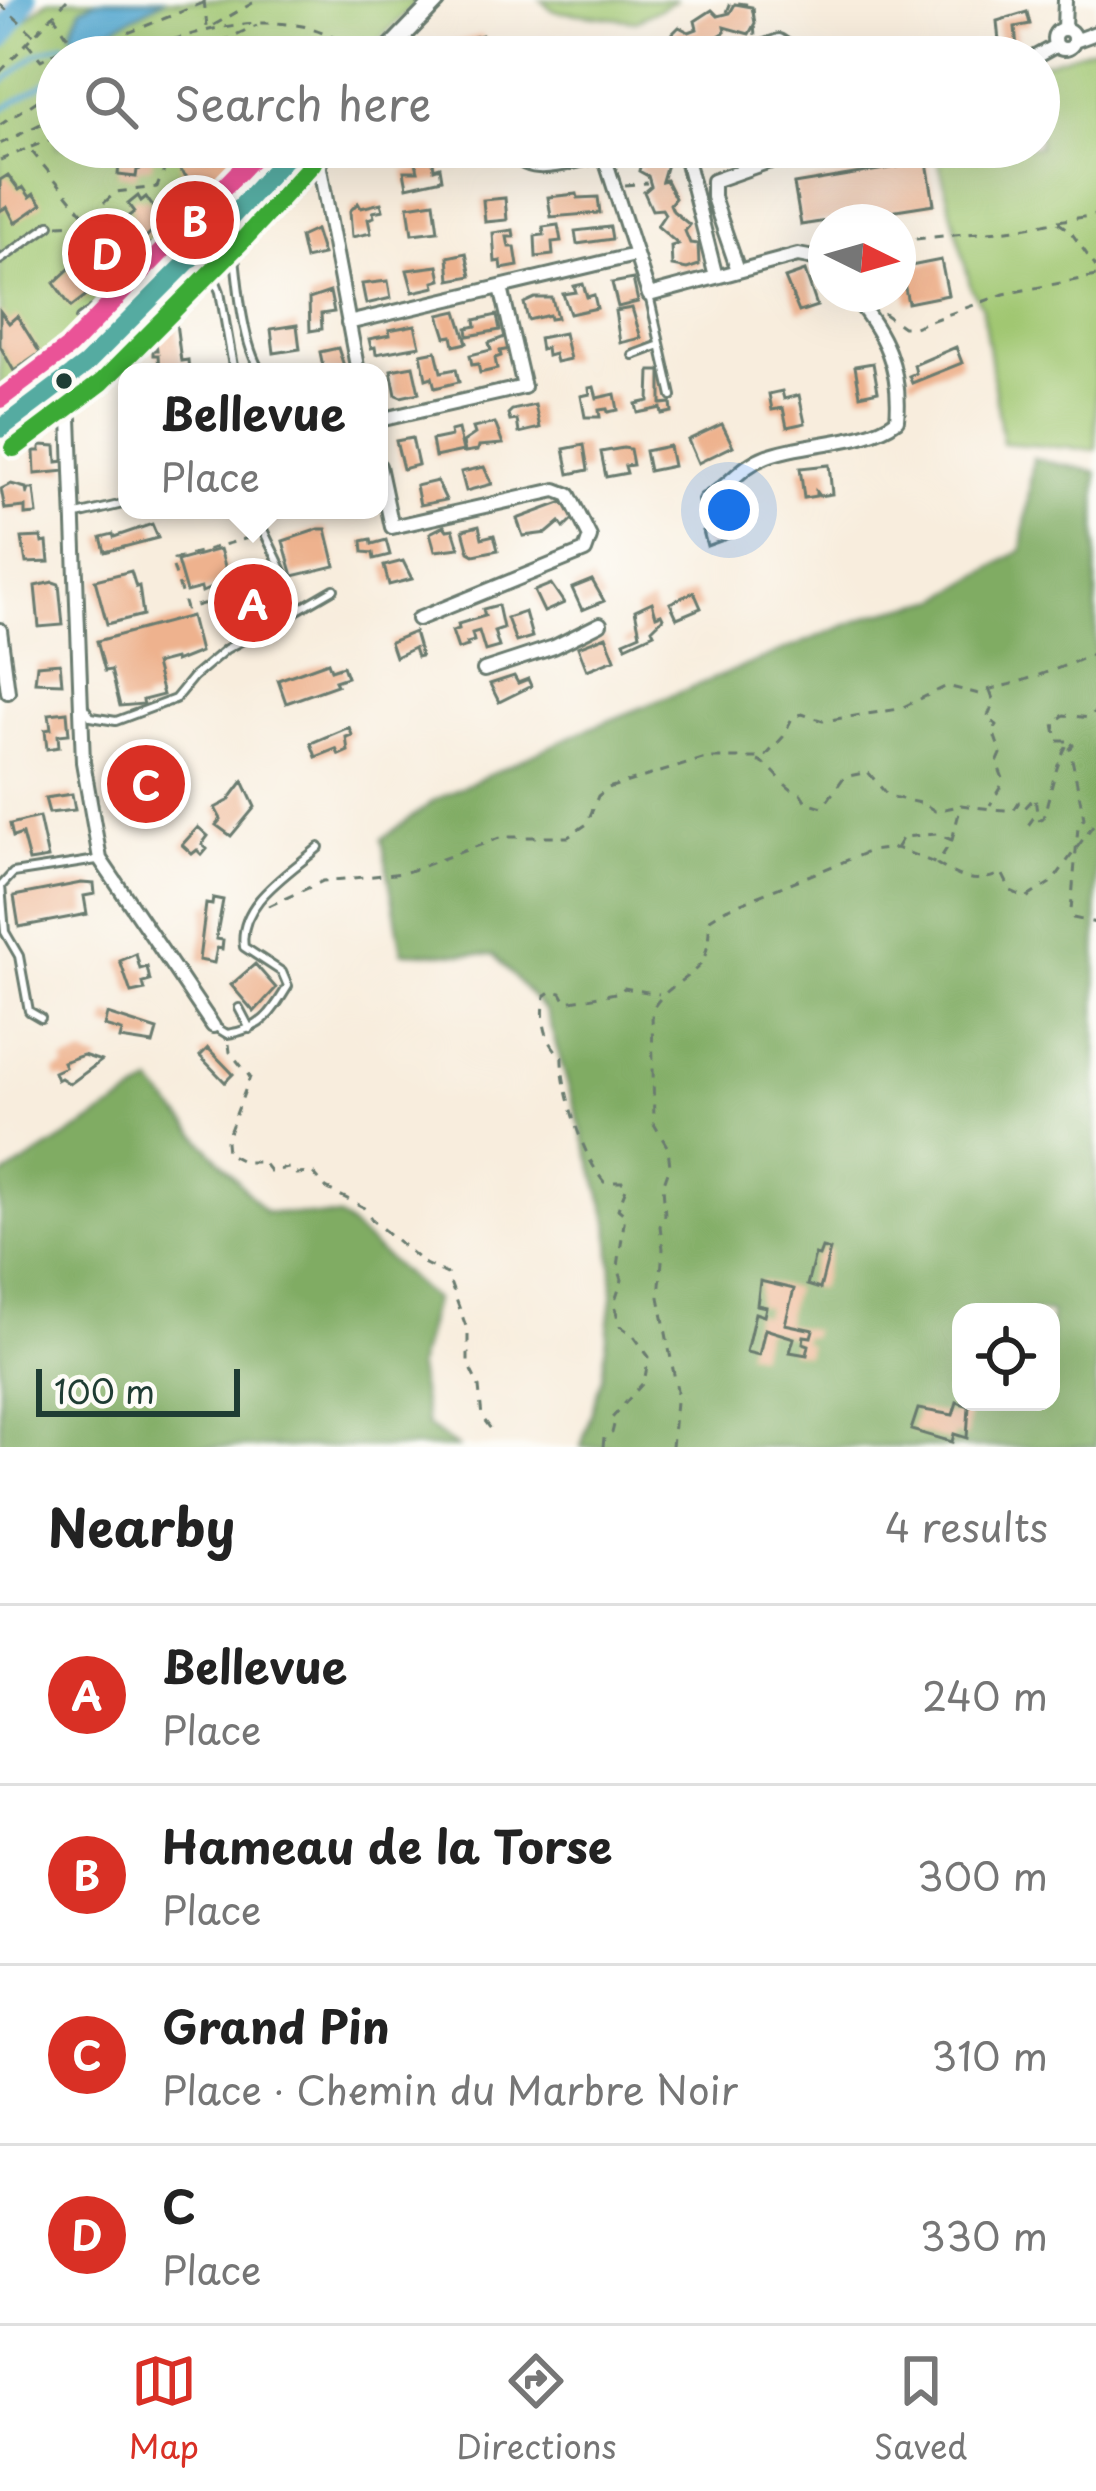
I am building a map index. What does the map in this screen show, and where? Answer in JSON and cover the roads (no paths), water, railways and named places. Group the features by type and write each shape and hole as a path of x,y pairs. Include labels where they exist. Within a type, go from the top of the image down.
{"street":[{"path":"406,36 437,0"},
{"path":"1064,29 1066,0"},
{"path":"1064,29 1073,34 1074,41"},
{"path":"1055,36 1064,29"},
{"path":"1060,48 1066,50 1074,41 1096,33"},
{"path":"0,419 58,386 138,313 276,168"},
{"path":"320,168 356,363"},
{"path":"608,168 649,295 798,255 808,257"},
{"path":"688,168 716,277"},
{"path":"738,270 712,181 748,168"},
{"path":"348,323 635,255"},
{"path":"388,418 524,387 501,287"},
{"path":"704,500 729,487 739,470 762,458 795,447 881,432 897,420 899,394 892,354 866,312"},
{"path":"58,386 70,418 83,762 100,859 213,1026"},
{"path":"0,429 32,401"},
{"path":"388,508 392,526 556,490 569,495 590,537 585,550 418,620"},
{"path":"484,670 600,624"},
{"path":"0,630 8,692"}],"lane":[{"path":"227,222 255,363"},
{"path":"0,260 50,225"},
{"path":"80,319 141,272 148,248"},
{"path":"202,248 220,292 232,363"},
{"path":"116,294 138,313"},
{"path":"649,295 671,396"},
{"path":"633,355 660,346"},
{"path":"0,393 10,387"},
{"path":"74,516 118,505"},
{"path":"258,519 292,588 295,612"},
{"path":"80,702 91,717 116,721 175,699 193,677 238,643 334,589"},
{"path":"213,1026 228,1038 264,1024 288,986 282,972 244,947 242,936 258,900 319,847"},
{"path":"41,1018 29,1012 19,956 5,932 1,886 13,873 100,859"},
{"path":"238,1008 250,1030"}],"water":[{"path":"98,0 165,0 97,36 71,32 81,8"}],"waterway":[{"path":"0,38 25,0"},
{"path":"1,84 36,54"},
{"path":"0,111 36,88"}],"place":[{"name":"Hameau de la Torse","path":"195,220"},
{"name":"C","path":"107,253"},
{"name":"Bellevue","path":"253,603"},
{"name":"Grand Pin","path":"146,784"}]}
